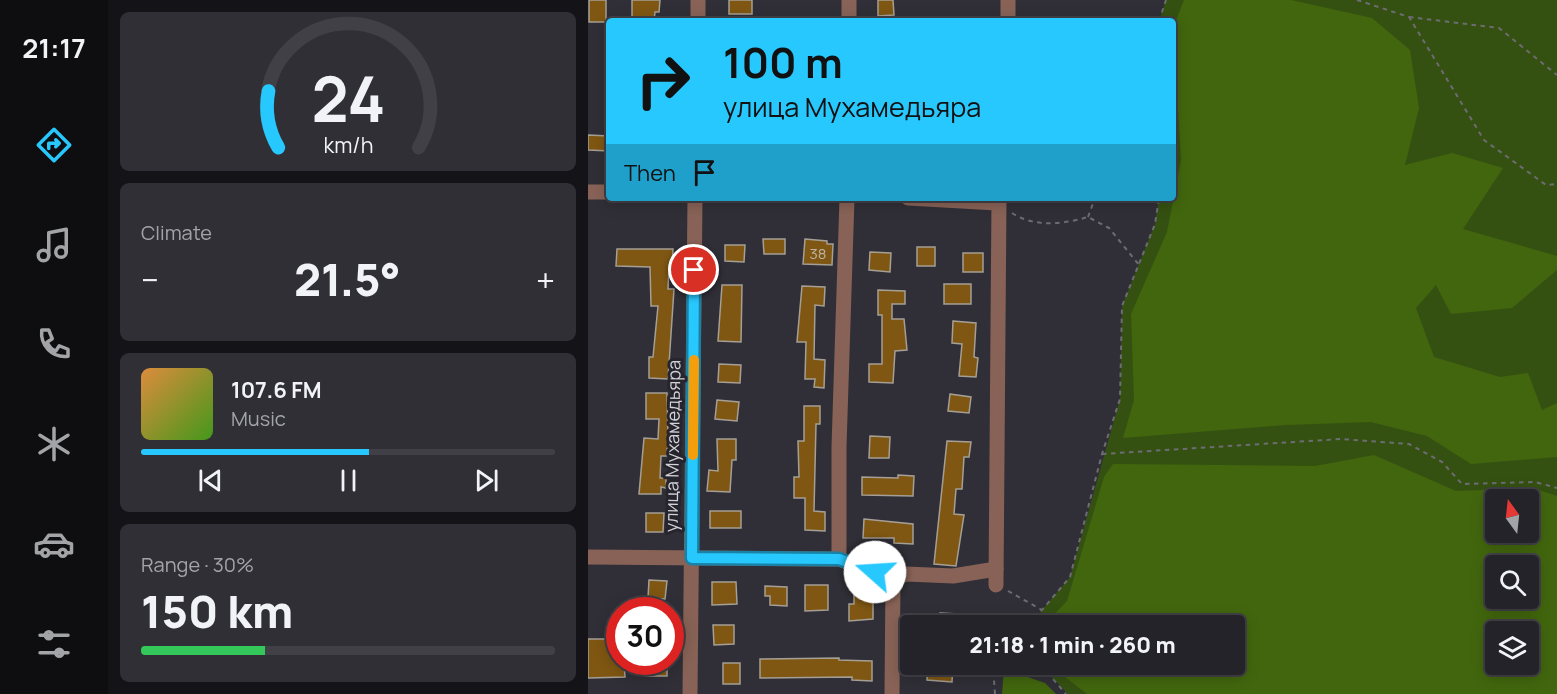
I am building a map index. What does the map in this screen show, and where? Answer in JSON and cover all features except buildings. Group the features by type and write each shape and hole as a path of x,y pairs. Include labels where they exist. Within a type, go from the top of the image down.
{"street":[{"path":"698,0 698,18"},
{"path":"849,0 849,18"},
{"path":"1008,0 1008,18"},
{"path":"588,192 606,192"},
{"name":"улица Мухамедьяра","path":"690,694 695,201"},
{"path":"839,559 839,447 847,201"},
{"path":"588,557 839,559 893,578 906,574 996,577 998,201"},
{"path":"892,694 893,578"}],"path":[{"path":"1160,18 1166,0"},
{"path":"1357,0 1409,17 1499,28 1557,75"},
{"path":"1409,17 1484,140 1546,185 1557,184"},
{"path":"998,201 1022,219 1063,225 1088,217 1109,228 1138,265"},
{"path":"1088,217 1094,201"},
{"path":"1034,615 1042,610 1070,577 1102,453 1120,399 1122,306 1155,224 1159,201"},
{"path":"1102,453 1341,439 1398,443 1409,444 1442,462 1462,484 1535,482 1557,488"},
{"path":"996,577 1042,610"},
{"path":"1041,615 1042,610"},
{"path":"995,694 996,675"},
{"path":"1049,675 1066,694"}],"green space":[{"path":"1166,0 1557,0 1557,694 1068,694 1050,675 1245,675 1245,615 1041,615 1042,610 1070,577 1120,399 1122,306 1155,224 1159,201 1176,201 1176,18 1160,18"},
{"path":"1184,0 1291,0 1372,18 1410,50 1419,108 1405,165 1452,153 1503,168 1463,229 1557,256 1557,270 1512,308 1451,314 1436,285 1416,308 1434,357 1500,377 1528,373 1542,410 1557,403 1557,457 1471,464 1427,436 1371,422 1286,425 1123,438 1134,400 1131,314 1167,232 1173,201 1176,201 1176,186 1181,160 1176,78 1176,20"},
{"path":"1374,455 1456,491 1485,490 1485,543 1539,543 1539,490 1557,496 1557,694 1087,694 1062,675 1245,675 1245,615 1054,615 1067,601 1104,477 1113,464 1315,466"},
{"path":"1004,675 1022,675 1045,683 1056,694 1002,694"}],"slow traffic":[{"path":"693,455 694,360"}],"route":[{"path":"694,270 692,558 839,559 875,572"}]}
